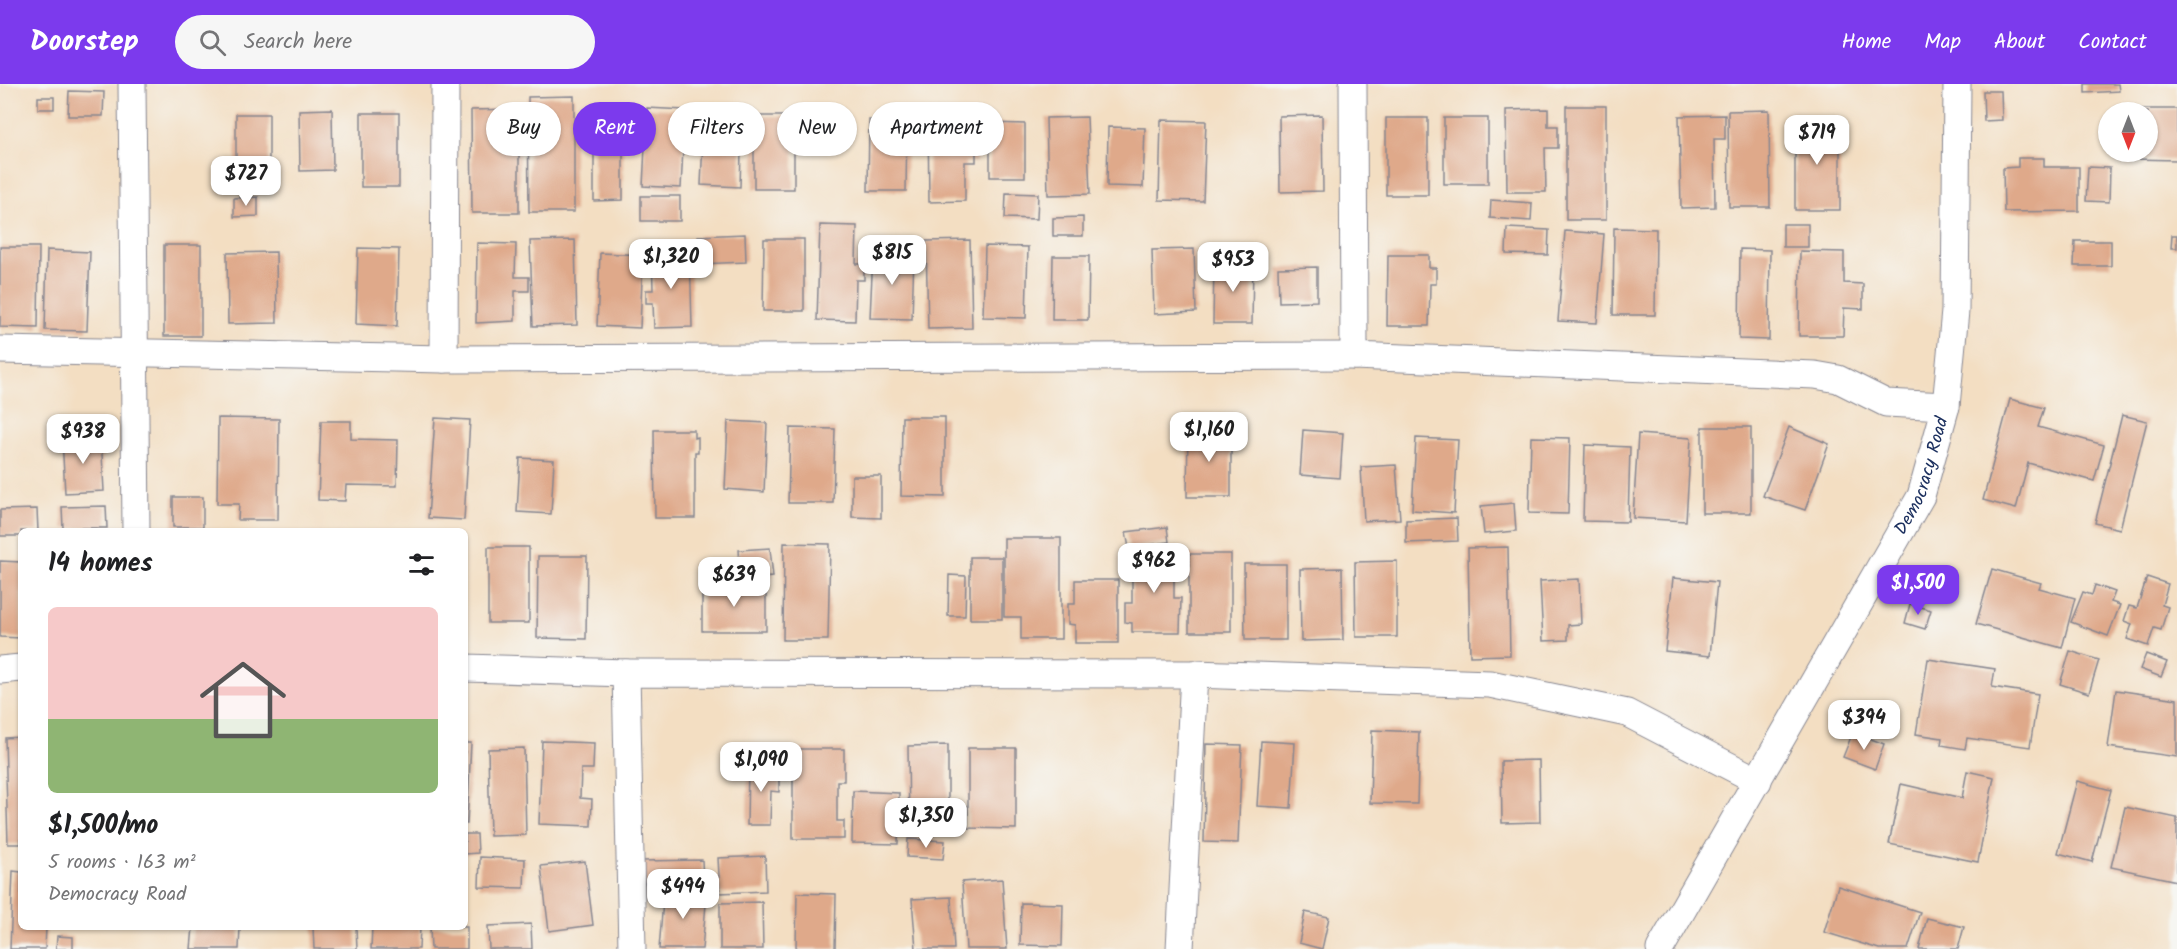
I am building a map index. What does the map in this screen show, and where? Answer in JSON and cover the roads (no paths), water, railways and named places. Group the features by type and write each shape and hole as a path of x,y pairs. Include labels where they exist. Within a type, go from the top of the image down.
{"street":[{"path":"132,84 136,528"},
{"path":"444,359 445,84"},
{"path":"1353,84 1354,356"},
{"name":"Democracy Road","path":"1660,949 1921,496 1946,406 1955,311 1957,84"},
{"path":"0,350 444,359 1354,356 1815,375 1838,379 1886,403 1946,406"},
{"path":"0,670 18,668"},
{"path":"468,668 626,673 1194,674 1490,684 1627,713 1758,781"},
{"path":"626,673 632,949"},
{"path":"1179,949 1194,674"}]}
